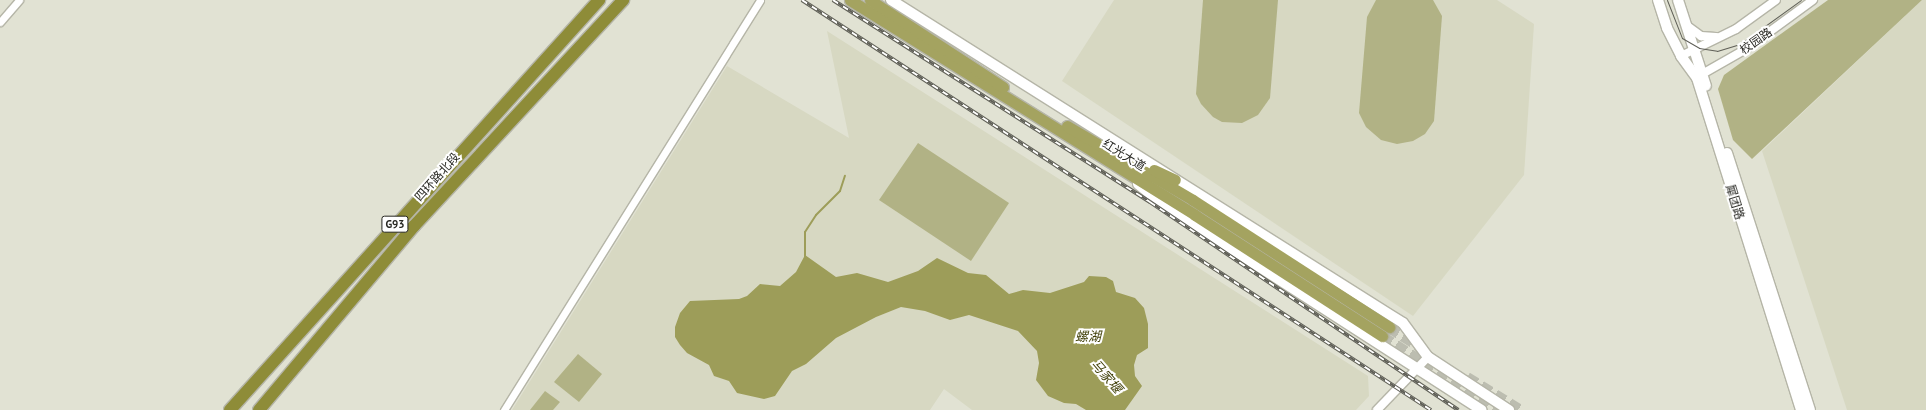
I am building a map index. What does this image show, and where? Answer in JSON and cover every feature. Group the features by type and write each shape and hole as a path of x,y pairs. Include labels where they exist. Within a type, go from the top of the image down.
{"highway":[{"name":"四环路北段","path":"230,410 599,0"},
{"name":"四环路北段","path":"259,410 414,226 624,0"},
{"name":"红光大道","path":"850,0 1385,332 1193,200 1045,114 870,0"},
{"path":"1099,145 1175,180"}],"main road":[{"path":"891,0 1403,323 1428,357 1509,410"},
{"name":"犀团路","path":"1658,0 1667,28 1681,56 1700,77 1810,410"},
{"name":"犀团路","path":"1678,0 1694,49 1700,77 1801,410"},
{"path":"1109,161 1168,208 1482,410"}],"street":[{"path":"0,22 19,0"},
{"path":"504,410 760,0"},
{"name":"校园路","path":"1681,56 1736,29 1776,0"},
{"name":"校园路","path":"1700,77 1746,49 1812,0"},
{"path":"1686,25 1701,36 1719,37"},
{"path":"1377,410 1428,357"}],"shaded area":[{"path":"1114,0 1497,0 1534,24 1524,175 1413,316 1062,81"},
{"path":"1922,0 1926,0 1926,410 1847,410 1762,151"},
{"path":"827,31 1368,376 1369,396 1356,410 972,410 944,389 930,410 512,410 727,66 849,138"}],"green space":[{"path":"1203,0 1278,0 1270,98 1258,115 1242,123 1222,122 1213,117 1201,104 1196,94"},
{"path":"1376,0 1433,0 1442,16 1434,121 1425,134 1413,141 1397,144 1381,140 1366,127 1359,113 1367,17"},
{"path":"1828,0 1922,0 1752,159 1733,140 1718,89 1724,75"},
{"path":"918,143 1009,203 971,261 879,200"},
{"path":"578,354 602,374 579,402 554,382"},
{"path":"545,391 560,402 553,410 530,410"}],"water":[{"name":"螺湖","path":"805,255 836,277 857,273 888,282 918,271 937,258 968,273 986,275 1009,294 1023,290 1050,293 1084,282 1089,276 1106,277 1113,281 1116,292 1135,298 1144,308 1148,324 1148,348 1137,355 1134,365 1135,376 1142,386 1125,410 1086,410 1076,404 1064,403 1048,396 1036,380 1039,363 1037,351 1018,331 969,315 950,320 925,311 901,307 876,317 836,338 806,364 792,371 775,396 764,399 737,393 729,381 714,376 709,365 687,353 680,345 675,337 675,327 680,313 690,301 739,299 747,296 760,284 780,286 796,272"}],"waterway":[{"path":"805,258 805,232 816,215 840,191 845,176"}],"tunnel":[{"path":"1389,327 1422,348"},
{"path":"1382,336 1498,410"},
{"path":"1467,377 1521,410"}],"tram line":[{"path":"1667,0 1682,38 1699,48 1717,51 1740,44 1801,0"}],"railway":[{"path":"802,0 1431,410"},
{"path":"833,0 1150,202 1458,410"}],"water label":[{"name":"马家堰","path":"1106,377"}]}
